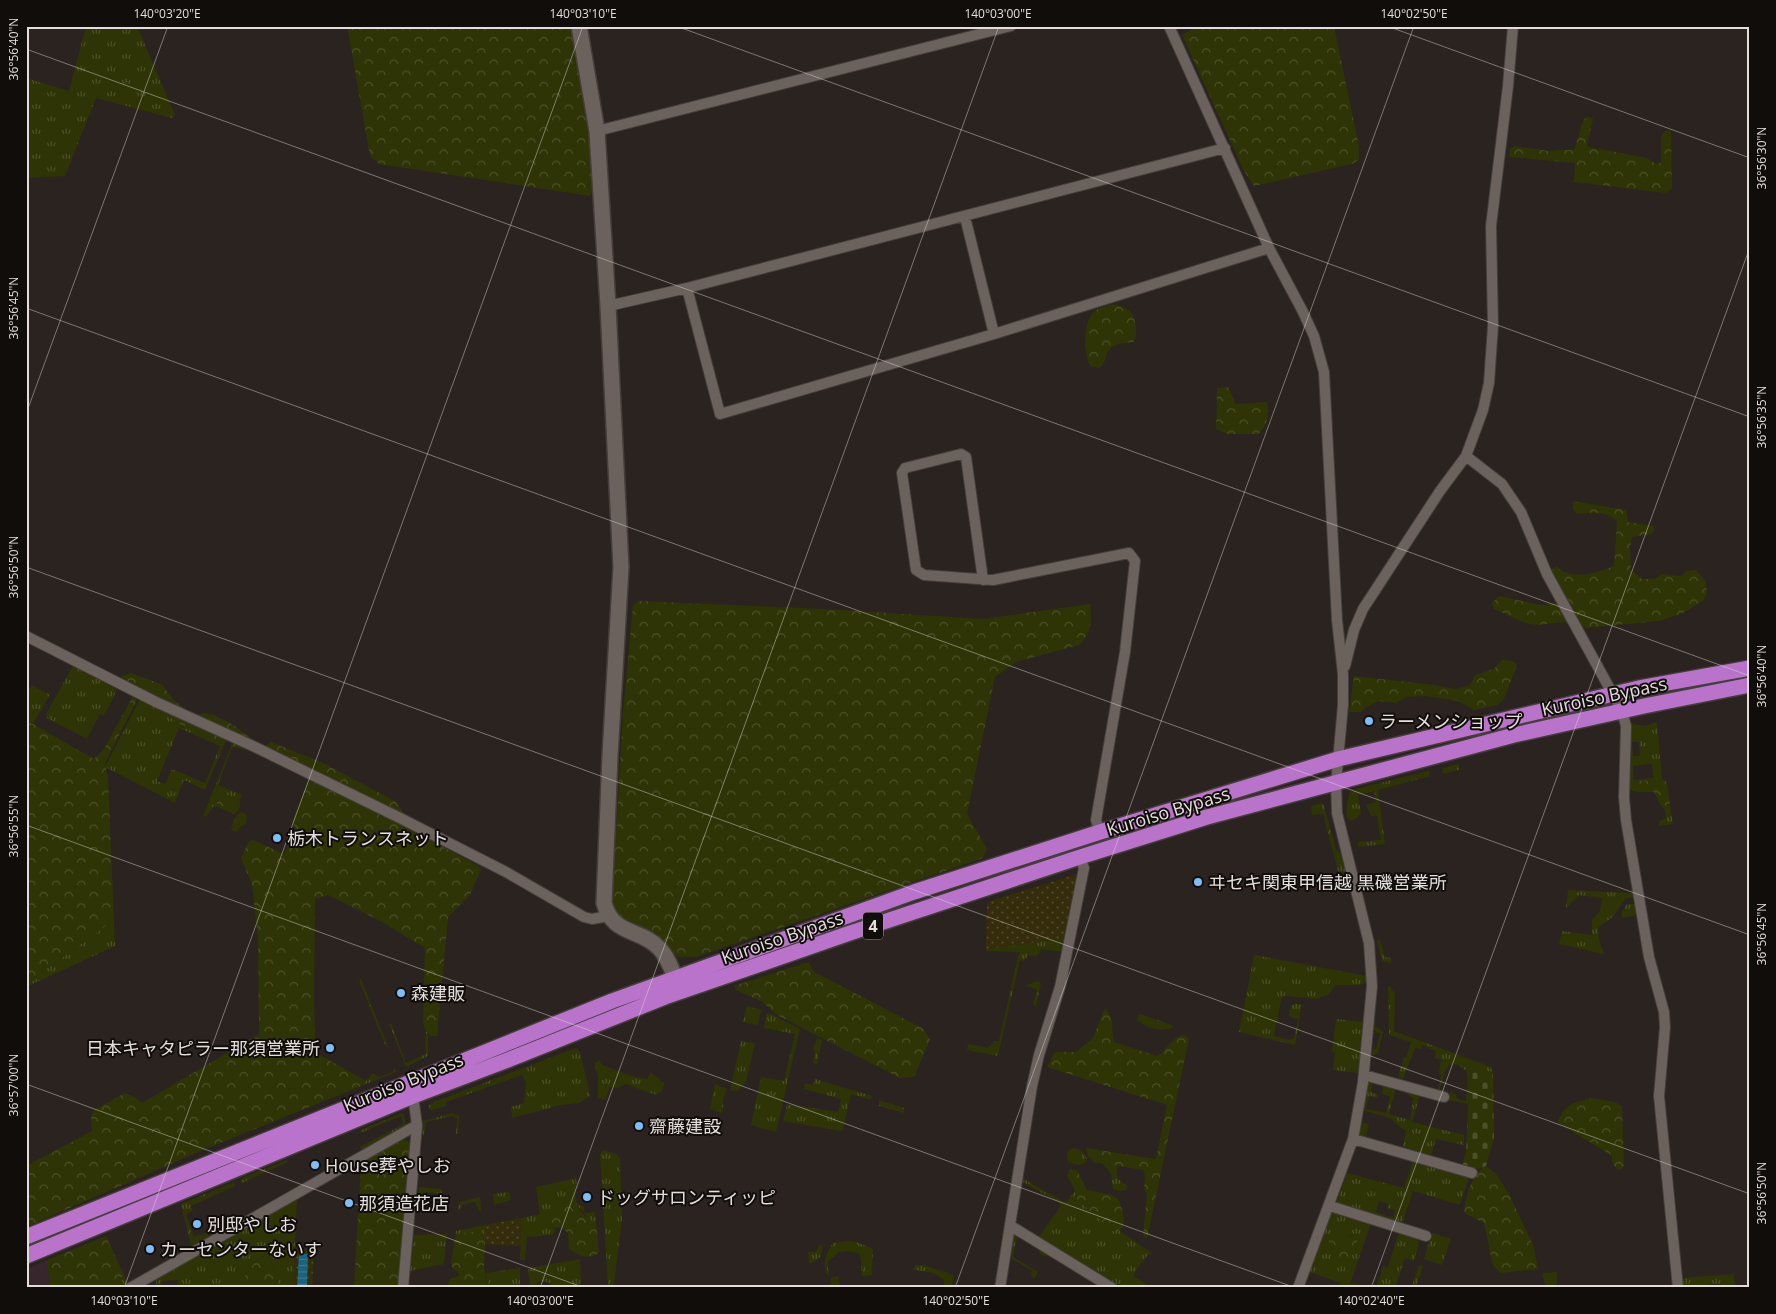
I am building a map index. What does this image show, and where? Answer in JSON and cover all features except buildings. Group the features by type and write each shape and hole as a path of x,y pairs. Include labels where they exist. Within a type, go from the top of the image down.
{"highway":[{"name":"Kuroiso Bypass","path":"26,1237 410,1089 447,1084 677,985 914,892 1100,832 1338,759 1612,694 1750,668"},
{"name":"Kuroiso Bypass","path":"677,985 850,933 1207,817 1514,735 1750,685"},
{"name":"Kuroiso Bypass","path":"26,1256 410,1089"}],"street":[{"path":"579,26 597,131 621,567 604,903 609,916 620,927 659,948 665,956 677,985"},
{"path":"597,131 1011,26"},
{"path":"1169,26 1269,248 1314,336 1324,372 1337,620 1343,674 1344,705 1336,783 1337,813 1369,943 1372,971 1364,1075 1353,1139 1330,1206 1298,1288"},
{"path":"1343,674 1354,630 1363,610 1440,491 1466,456 1483,410 1489,383 1493,326 1491,226 1514,26"},
{"path":"608,306 687,288 965,217 1225,148"},
{"path":"965,217 994,334"},
{"path":"687,288 720,414 994,334 1269,248"},
{"path":"982,580 966,457 961,454 905,468 902,473 916,570 924,576 982,580 993,580 1129,553 1135,561 1126,652 1096,820 1100,832"},
{"path":"1466,456 1502,484 1521,512 1547,574 1622,711 1626,726 1624,787 1626,820 1650,957 1664,1012 1665,1027 1659,1096 1678,1288"},
{"path":"26,636 156,702 254,747 413,825 506,872 584,917 592,919 609,916"},
{"path":"1000,1288 1032,1086 1060,987 1084,868 1080,857"},
{"path":"1364,1075 1444,1097"},
{"path":"403,1288 416,1125 410,1089"},
{"path":"130,1288 416,1125"},
{"path":"1353,1139 1472,1173"},
{"path":"1330,1206 1426,1236"},
{"path":"1010,1226 1112,1288"},
{"path":"150,1288 151,1276"}],"shaded area":[{"path":"47,1260 50,1288 26,1288 26,1269"}],"green space":[{"path":"86,26 137,26 175,115 172,118 96,98 65,176 26,178 26,78 69,91"},
{"path":"347,26 571,26 589,135 595,186 590,196 379,164 370,156"},
{"path":"1198,26 1334,26 1359,146 1359,160 1352,164 1254,186 1244,171 1182,35"},
{"path":"1587,116 1593,119 1587,144 1589,147 1647,158 1656,164 1661,163 1661,137 1665,131 1671,130 1672,189 1666,193 1574,182 1575,163 1509,157 1510,149 1514,146 1549,151 1574,150 1583,121"},
{"path":"1113,304 1124,307 1132,314 1136,323 1134,342 1120,344 1111,348 1107,352 1102,366 1099,368 1090,366 1085,346 1087,323 1096,311"},
{"path":"1228,387 1236,404 1267,402 1267,419 1259,434 1227,434 1216,429 1217,388"},
{"path":"1573,501 1626,510 1628,522 1654,526 1654,531 1651,534 1632,537 1630,547 1631,570 1642,579 1655,579 1661,574 1681,576 1686,571 1696,570 1705,580 1707,592 1704,600 1683,613 1659,621 1585,628 1564,622 1537,625 1525,623 1494,609 1492,603 1499,596 1541,605 1564,602 1551,570 1557,567 1570,574 1577,575 1592,573 1614,566 1617,521 1603,514 1577,514 1573,510"},
{"path":"638,601 825,609 983,619 1090,604 1091,621 1089,631 1079,645 1016,662 995,677 967,814 987,849 983,858 696,957 678,957 621,919 612,906 623,713 633,605"},
{"path":"1502,660 1512,661 1517,665 1504,699 1498,705 1474,710 1458,701 1425,696 1407,697 1396,703 1379,701 1361,712 1349,712 1354,676 1456,689 1470,685 1475,675 1494,669"},
{"path":"73,666 116,688 109,706 103,716 100,714 87,739 47,718 46,714"},
{"path":"131,673 163,685 177,703 196,716 205,713 211,714 239,729 255,742 230,734 221,741 215,740 174,721 167,714 168,705 122,681 122,676"},
{"path":"32,685 50,695 33,724 26,722 26,695"},
{"path":"133,696 137,700 105,763 108,777 114,920 38,975 26,987 26,722 33,724 94,759 104,749"},
{"path":"140,699 226,740 205,790 184,780 175,803 105,767","holes":["179,728 220,746 205,783 172,769 165,784 157,781"]},
{"path":"1657,722 1662,779 1629,782 1630,723 1644,726","holes":["1632,742 1639,742 1640,756 1633,756","1652,764 1653,778 1634,780 1633,766"]},
{"path":"233,742 245,749 232,748 218,785 242,795 240,800 226,794 221,796 206,817 203,816"},
{"path":"271,742 321,762 395,801 403,812 411,830 482,868 470,895 448,917 437,1036 431,1036 426,1031 423,1023 425,948 380,921 328,895 315,899 315,1040 313,1051 364,1080 364,1085 203,1150 26,1227 26,1166 92,1131 91,1116 94,1110 125,1093 135,1097 142,1103 259,1034 258,939 252,885 241,858 249,841 254,840 283,854 285,852 295,828 292,821 309,780 308,772 265,750 266,745"},
{"path":"1459,764 1459,770 1443,774 1442,768"},
{"path":"1429,771 1430,776 1378,790 1385,844 1358,847 1358,842 1381,840 1377,816 1371,816 1366,805 1376,802 1374,791 1358,795 1361,813 1351,821 1348,819 1347,812 1350,792 1355,789"},
{"path":"1663,779 1667,783 1670,805 1667,806 1660,804 1654,792 1637,792 1628,789 1629,782"},
{"path":"226,794 240,800 239,810 234,814 215,806 221,796"},
{"path":"1323,803 1336,849 1341,854 1346,874 1338,871 1323,814 1312,815 1311,806"},
{"path":"1660,804 1670,805 1673,824 1658,826 1660,821 1666,818 1665,811"},
{"path":"241,812 247,815 246,824 241,826 237,832 233,831 231,827 237,815"},
{"path":"1568,890 1634,893 1634,898 1627,898 1612,917 1598,928 1599,940 1604,954 1559,944 1562,931 1592,935 1592,920 1600,911 1602,898 1579,895 1566,908"},
{"path":"1627,904 1636,904 1638,915 1622,918 1622,912"},
{"path":"114,920 115,946 26,987 38,975"},
{"path":"1067,938 1064,952 1041,949 1036,956 1028,955 1024,961 1020,960 998,1056 967,1050 968,1044 988,1048 994,1041 999,1041 1019,952 986,951 986,949"},
{"path":"1377,940 1380,940 1385,957 1391,958 1391,963 1382,961"},
{"path":"1254,955 1367,976 1366,982 1360,985 1336,985 1328,995 1316,999 1284,996 1281,1000 1274,1036 1290,1040 1294,1038 1298,1019 1289,1017 1290,1007 1294,1004 1302,1004 1295,1045 1239,1032"},
{"path":"809,963 814,972 924,1029 930,1040 914,1077 900,1078 775,1014 763,1002 736,990 734,986"},
{"path":"361,979 388,1047 386,1047 359,980"},
{"path":"1037,981 1041,983 1036,1006 1033,1005 1037,989 1025,986"},
{"path":"1388,986 1395,993 1394,1031 1491,1067 1493,1074 1470,1066 1468,1104 1448,1100 1450,1092 1456,1095 1457,1099 1466,1101 1467,1073 1458,1065 1450,1065 1445,1072 1440,1090 1438,1089 1441,1075 1439,1073 1441,1060 1435,1058 1436,1051 1422,1045 1421,1049 1415,1048 1403,1079 1398,1077 1403,1059 1406,1057 1411,1042 1389,1035"},
{"path":"747,1006 761,1010 758,1025 743,1022"},
{"path":"1105,1008 1110,1016 1114,1042 1157,1056 1176,1038 1184,1035 1189,1039 1147,1239 1143,1235 1147,1194 1144,1189 1145,1176 1143,1170 1094,1162 1088,1156 1086,1148 1156,1159 1167,1105 1047,1067 1055,1052 1076,1052 1093,1038"},
{"path":"769,1013 800,1029 776,1132 751,1125 761,1077 784,1081 795,1034 764,1028 766,1015"},
{"path":"1140,1014 1173,1027 1159,1030 1149,1027 1137,1020"},
{"path":"1336,1019 1363,1022 1358,1073 1333,1070 1335,1053 1332,1052"},
{"path":"391,1023 406,1063 426,1054 426,1031 428,1033 428,1056 406,1067 389,1024"},
{"path":"1373,1025 1383,1032 1378,1053 1370,1056 1370,1048 1376,1049 1380,1034 1372,1029"},
{"path":"817,1038 822,1040 817,1065 813,1063 815,1053 813,1049"},
{"path":"741,1041 755,1043 746,1082 737,1091 730,1090"},
{"path":"576,1048 580,1052 590,1096 579,1103 561,1105 512,1118 511,1107 524,1103 526,1083 522,1075 446,1102 446,1106 430,1111 429,1105 431,1103"},
{"path":"599,1060 602,1065 631,1076 647,1079 651,1072 664,1084 662,1091 656,1095 626,1084 618,1088 610,1087 605,1100 598,1098 598,1075 595,1063"},
{"path":"1470,1066 1493,1074 1494,1139 1486,1166 1479,1169 1462,1165 1466,1152"},
{"path":"395,1068 396,1072 364,1085 364,1080 366,1081 373,1073 379,1077 393,1072"},
{"path":"815,1079 872,1096 871,1100 851,1094 841,1131 783,1121 787,1104 838,1112 841,1099 804,1089 805,1083 813,1085"},
{"path":"1372,1082 1371,1092 1378,1095 1377,1098 1369,1096 1366,1109 1386,1113 1390,1097 1382,1094 1383,1085 1396,1088 1389,1114 1410,1120 1413,1098 1405,1093 1405,1091 1420,1095 1412,1122 1464,1135 1464,1145 1436,1139 1431,1155 1403,1147 1406,1130 1389,1118 1364,1111 1368,1084"},
{"path":"715,1084 727,1089 723,1100 723,1113 710,1109"},
{"path":"1591,1098 1615,1102 1622,1106 1624,1167 1619,1170 1613,1165 1611,1155 1558,1121 1567,1107"},
{"path":"879,1100 904,1108 904,1113 879,1106"},
{"path":"402,1113 406,1126 361,1150 360,1147 403,1124 401,1116 361,1133 360,1130"},
{"path":"452,1113 459,1116 458,1134 456,1134 457,1118 452,1116 426,1122 424,1135 422,1136 423,1121"},
{"path":"1362,1122 1369,1124 1366,1137 1359,1135"},
{"path":"401,1139 408,1141 411,1148 399,1288 354,1288 362,1161"},
{"path":"1075,1148 1086,1156 1087,1160 1084,1164 1078,1165 1068,1162 1067,1154 1070,1149"},
{"path":"603,1150 616,1154 620,1158 622,1219 614,1284 610,1287 608,1285 600,1155"},
{"path":"287,1160 288,1162 242,1183 240,1179"},
{"path":"1413,1160 1469,1177 1460,1205 1413,1191 1402,1224 1337,1203 1347,1173 1404,1188","holes":["1379,1201 1388,1204 1387,1208 1395,1210 1393,1218 1376,1212"]},
{"path":"1102,1163 1118,1166 1117,1175 1128,1186 1126,1190 1119,1191 1113,1189 1111,1174"},
{"path":"1484,1167 1488,1167 1497,1175 1510,1196 1534,1247 1538,1269 1501,1273 1493,1266 1484,1223 1464,1213 1472,1182"},
{"path":"1070,1169 1077,1170 1087,1190 1112,1195 1119,1200 1124,1217 1123,1227 1118,1231 1112,1231 1077,1199 1073,1186 1067,1177"},
{"path":"576,1178 577,1205 584,1206 584,1211 587,1213 595,1212 597,1231 590,1219 573,1201 552,1227 555,1228 554,1235 527,1237 525,1260 520,1260 522,1218 540,1214 536,1187"},
{"path":"1022,1178 1064,1202 1076,1190 1111,1224 1152,1253 1147,1256 1136,1270 1129,1288 1117,1288 1038,1238 1061,1206 1058,1202 1021,1181"},
{"path":"234,1182 235,1186 191,1206 193,1210 186,1215 194,1237 207,1232 209,1236 191,1246 181,1204"},
{"path":"419,1187 442,1189 442,1194 427,1192 418,1196"},
{"path":"509,1192 511,1200 494,1205 493,1194"},
{"path":"480,1197 481,1211 479,1211 475,1202 462,1205 460,1210 457,1211 460,1202"},
{"path":"297,1199 293,1288 279,1288 275,1271 268,1257 261,1256 251,1267 240,1288 178,1288 178,1280 163,1281 160,1287 155,1287 157,1279"},
{"path":"562,1201 573,1201 583,1214 592,1221 597,1231 599,1253 587,1257 569,1249 568,1233 562,1228 552,1227 547,1220 550,1210"},
{"path":"1332,1211 1371,1223 1350,1284 1341,1283 1309,1272","holes":["1351,1234 1355,1243 1353,1248 1333,1254 1332,1247 1342,1237 1349,1238"]},
{"path":"485,1225 485,1241 467,1232 455,1237 456,1231"},
{"path":"467,1232 477,1232 485,1241 484,1267 488,1288 448,1288 449,1279 459,1276 451,1263 455,1237"},
{"path":"1337,1232 1342,1237 1349,1238 1353,1234 1360,1234 1349,1261 1342,1263 1333,1259 1332,1247 1328,1240 1331,1235"},
{"path":"1017,1233 1049,1253 1045,1257 1040,1254 1039,1249 1021,1237 1016,1240 1013,1257 1038,1272 1034,1279 1031,1275 1032,1271 1011,1258 1014,1235"},
{"path":"1403,1233 1417,1238 1419,1244 1414,1261 1405,1258 1395,1288 1377,1286 1383,1266 1388,1267 1398,1235"},
{"path":"1432,1233 1451,1239 1442,1265 1424,1259"},
{"path":"447,1234 444,1264 410,1271 414,1235"},
{"path":"106,1236 124,1275 111,1288 50,1288 47,1260"},
{"path":"857,1242 873,1249 872,1275 862,1276 859,1253 847,1251 838,1252 828,1261 829,1275 826,1273 826,1258 833,1243"},
{"path":"819,1245 823,1246 820,1257 809,1263 808,1252 816,1252"},
{"path":"261,1256 268,1257 275,1271 279,1288 240,1288 251,1267"},
{"path":"580,1259 581,1287 584,1288 554,1288 554,1286 547,1282 540,1281 534,1287 530,1285 529,1268"},
{"path":"916,1265 924,1265 953,1275 952,1288 944,1288 944,1280 937,1275 925,1271 912,1270"},
{"path":"1419,1265 1423,1266 1416,1288 1411,1288"},
{"path":"520,1268 520,1287 522,1288 488,1288 486,1273"},
{"path":"1557,1272 1557,1288 1546,1288 1542,1273"},
{"path":"1734,1274 1735,1288 1713,1284 1683,1288 1683,1278"},
{"path":"124,1275 127,1284 121,1288 111,1288"},
{"path":"838,1276 841,1288 821,1288 830,1287 831,1278"},
{"path":"1133,1277 1135,1277 1152,1288 1129,1288"},
{"path":"1341,1283 1397,1288 1339,1288"}],"sand":[{"path":"1080,873 1067,938 986,949 987,902"},
{"path":"522,1218 521,1246 485,1244 485,1225"},
{"path":"295,1249 314,1249 312,1288 307,1288 308,1254 299,1254 297,1288 293,1288"}],"water":[{"path":"299,1253 308,1254 307,1288 297,1288"}],"place":[{"name":"ラーメンショップ","path":"1369,721"},
{"name":"栃木トランスネット","path":"277,838"},
{"name":"ヰセキ関東甲信越 黒磯営業所","path":"1198,882"},
{"name":"森建販","path":"401,993"},
{"name":"日本キャタピラー那須営業所","path":"330,1048"},
{"name":"齋藤建設","path":"639,1126"},
{"name":"House葬やしお","path":"315,1165"},
{"name":"ドッグサロンティッピ","path":"587,1197"},
{"name":"那須造花店","path":"349,1203"},
{"name":"別邸やしお","path":"197,1224"},
{"name":"カーセンターないす","path":"150,1249"}]}
